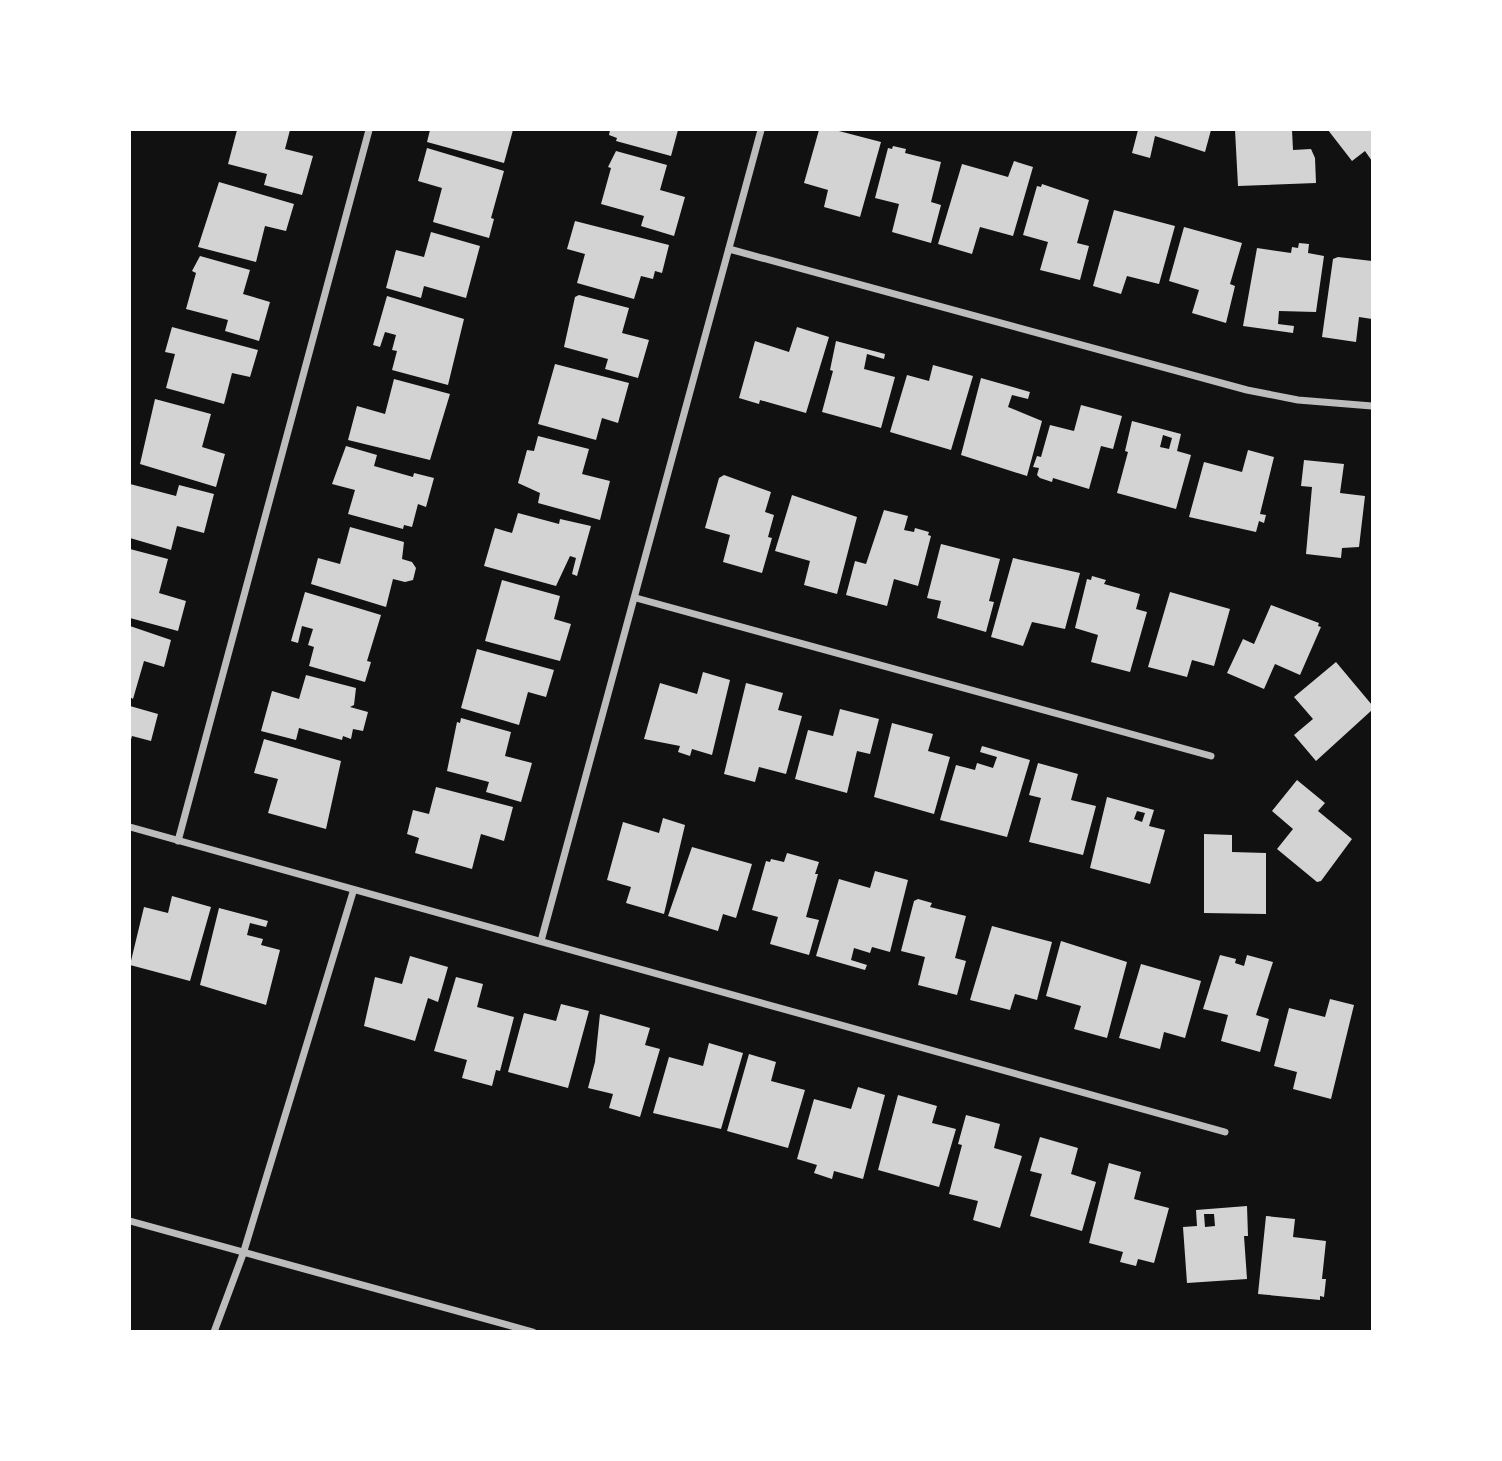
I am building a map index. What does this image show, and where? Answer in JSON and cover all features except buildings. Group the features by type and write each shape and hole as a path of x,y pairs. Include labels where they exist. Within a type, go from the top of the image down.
{"street":[{"path":"178,841 369,130"},
{"path":"541,941 761,130"},
{"path":"729,249 1247,390 1298,400 1373,407"},
{"path":"636,597 1211,756"},
{"path":"130,827 353,892 541,941 1225,1132"},
{"path":"214,1332 243,1254 353,892"},
{"path":"130,1221 533,1332"}]}
